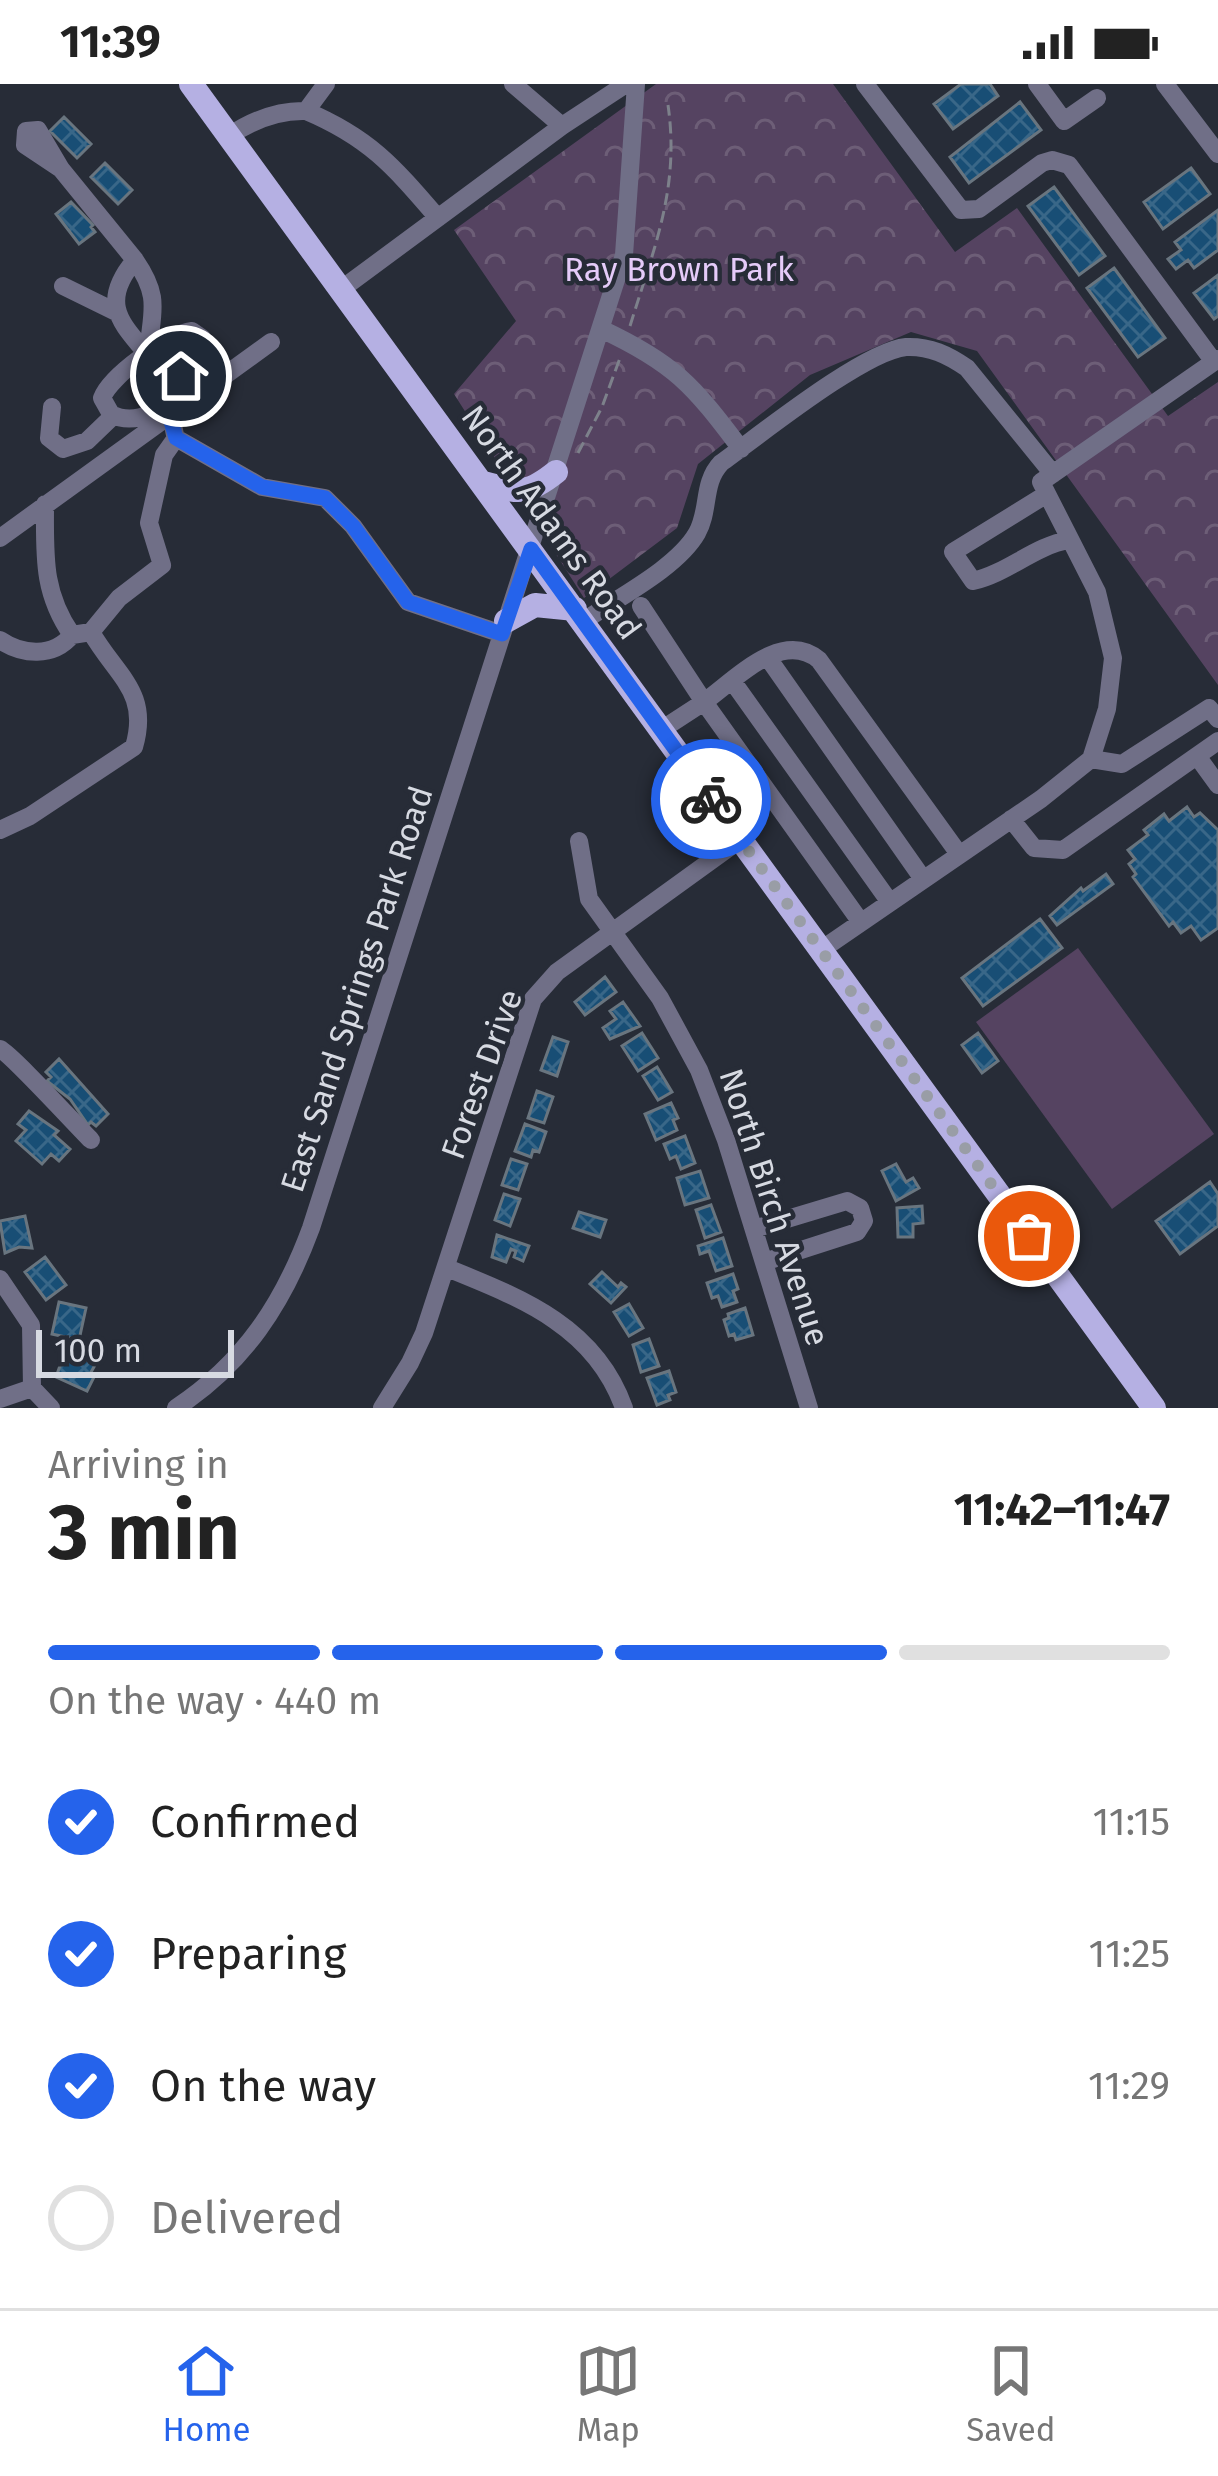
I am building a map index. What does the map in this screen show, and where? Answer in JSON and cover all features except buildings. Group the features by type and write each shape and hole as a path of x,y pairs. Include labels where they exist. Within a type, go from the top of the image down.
{"main road":[{"name":"North Adams Road","path":"191,84 1154,1408"},
{"path":"483,483 523,492 537,488 556,472"},
{"path":"504,627 536,605 579,615"}],"street":[{"path":"307,111 326,84"},
{"path":"513,84 562,126"},
{"path":"343,288 626,84"},
{"name":"East Sand Springs Park Road","path":"176,1408 224,1373 245,1350 294,1274 624,255 636,84"},
{"path":"866,84 961,210 979,209 1042,164 1052,160 1069,165 1216,360 953,552 973,580 990,577 1049,543 1069,540"},
{"path":"1037,84 1064,121 1097,98"},
{"path":"1166,84 1218,154"},
{"path":"229,136 259,119 290,110 307,111 343,127 381,155 438,218"},
{"path":"61,169 152,284 148,356"},
{"path":"0,640 18,652 64,645 162,565 149,523 164,455 176,438 169,403 148,356 116,312 116,291 135,260"},
{"path":"63,286 116,312"},
{"path":"601,329 646,350 679,373 741,449"},
{"path":"0,538 169,403 199,357 202,338 192,331 182,332 148,356 106,387 102,398 113,416 148,416 169,403 271,342"},
{"path":"579,615 684,551 702,522 711,474 865,363 889,351 926,348 968,368 1047,483 1069,540 1097,592 1113,658 1107,709 1091,759 821,950"},
{"path":"52,406 49,438 63,449 86,441 113,416"},
{"path":"176,438 262,487 325,498 353,526 408,602 504,627"},
{"path":"0,830 30,816 134,747 141,721 140,702 55,611 45,568 42,507"},
{"path":"641,607 860,921"},
{"path":"661,730 781,649 808,650 959,854"},
{"path":"768,658 923,879"},
{"path":"733,682 890,902"},
{"path":"1091,759 1122,764 1209,708 1218,718"},
{"path":"1011,819 1034,848 1063,850 1218,741"},
{"path":"1197,756 1218,785"},
{"name":"Forest Drive","path":"382,1408 410,1363 446,1268 533,999 556,972 741,839"},
{"name":"North Birch Avenue","path":"579,841 590,899 660,998 700,1070 809,1408"},
{"path":"0,1049 13,1056 29,1079 91,1140"},
{"path":"754,1229 848,1201 860,1208 864,1221 856,1232 764,1262"},
{"path":"446,1268 529,1301 564,1324 590,1349 619,1392 624,1408"},
{"path":"0,1280 31,1325 32,1388 51,1408"},
{"path":"0,1399 32,1388"}],"green space":[{"name":"Ray Brown Park","path":"656,84 833,84 955,252 1017,208 1168,416 1218,382 1218,685 977,351 911,332 810,375 698,464 677,528 584,598 454,394 516,321 454,230"},
{"path":"1078,948 1214,1134 1112,1209 976,1022"}],"way so far":[{"path":"711,799 1029,1236"}],"route":[{"path":"181,376 168,387 176,438 262,487 325,498 353,526 408,602 502,634 531,549 711,799"}]}
